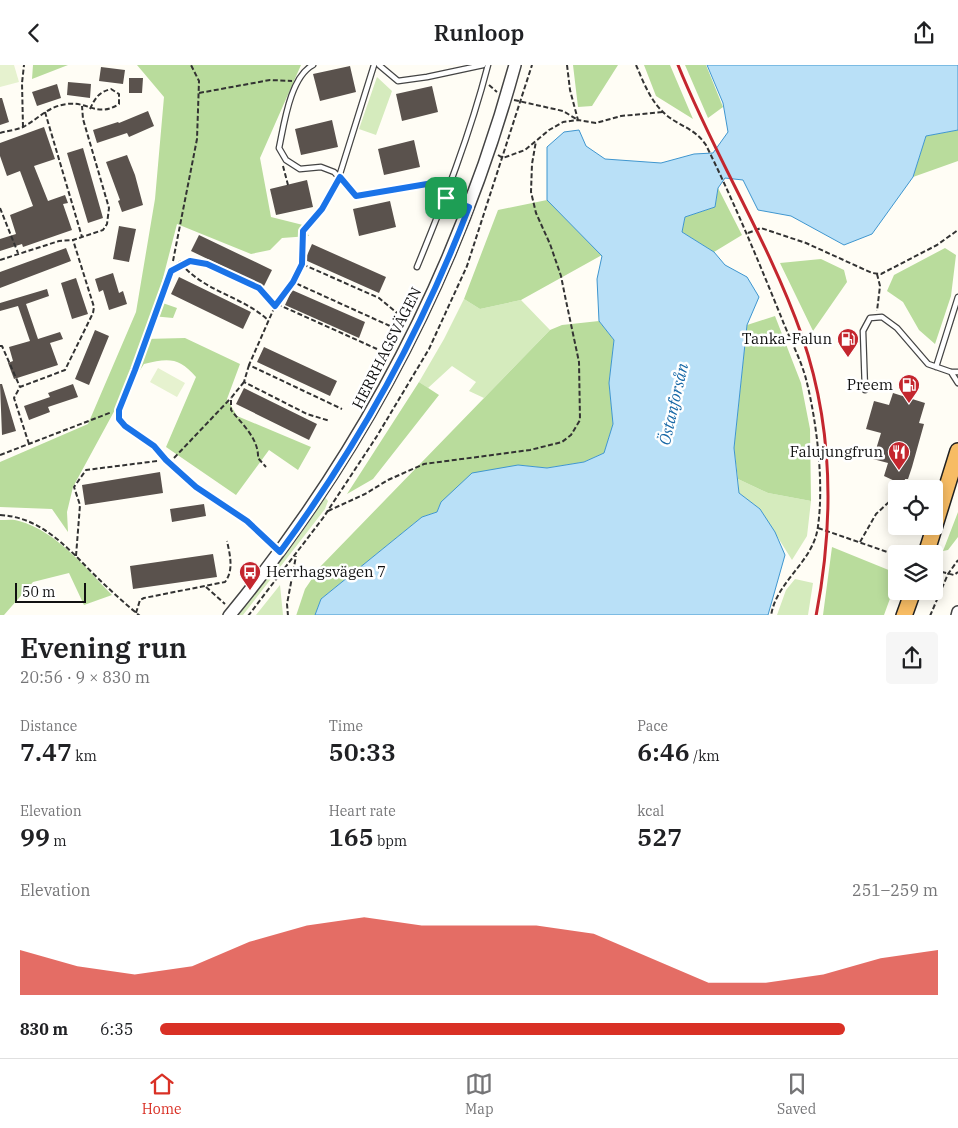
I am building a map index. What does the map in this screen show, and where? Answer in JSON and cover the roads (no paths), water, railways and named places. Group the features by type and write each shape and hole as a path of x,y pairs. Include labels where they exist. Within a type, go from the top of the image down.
{"highway":[{"path":"943,503 958,451"},
{"path":"943,516 958,488"},
{"path":"904,615 909,600"}],"street":[{"name":"HERRHAGSVÄGEN","path":"231,613 280,552 331,479 375,407 433,292 469,207 506,99 515,65"}],"lane":[{"path":"313,65 308,68 293,91 279,148 284,156 300,169 321,167 340,177 356,196 433,183 446,198 469,207"},
{"path":"340,177 374,65"},
{"path":"379,65 398,81 483,65"},
{"path":"417,267 446,198 470,131 488,65"},
{"path":"181,265 171,271 119,410 119,419 125,426 154,446 166,460 196,487 247,521 280,552"},
{"path":"936,367 958,297"},
{"path":"865,390 863,331 870,318 882,317 897,328 928,364 951,372 958,372"},
{"path":"951,372 958,383"}],"water":[{"name":"Östanforsån","path":"707,65 958,65 958,130 926,136 913,177 872,234 844,245 791,216 758,210 743,180 725,178 718,188 715,207 685,217 682,232 714,252 725,265 747,277 759,297 747,325 734,448 739,493 760,509 775,532 785,555 768,615 315,615 321,599 422,517 437,512 441,502 472,473 518,465 547,468 584,462 604,453 613,424 609,383 614,340 599,321 597,279 602,256 547,200 547,147 564,132 579,130 586,146 605,159 661,163 694,154 713,153 728,132 723,103"}],"railway":[{"path":"678,65 708,133 758,233 789,301 812,370 825,440 828,510 826,546 816,615"}],"place":[{"name":"Tanka-Falun","path":"848,358"},
{"name":"Preem","path":"909,404"},
{"name":"Falujungfrun","path":"899,471"},
{"name":"Herrhagsvägen 7","path":"250,591"}]}
